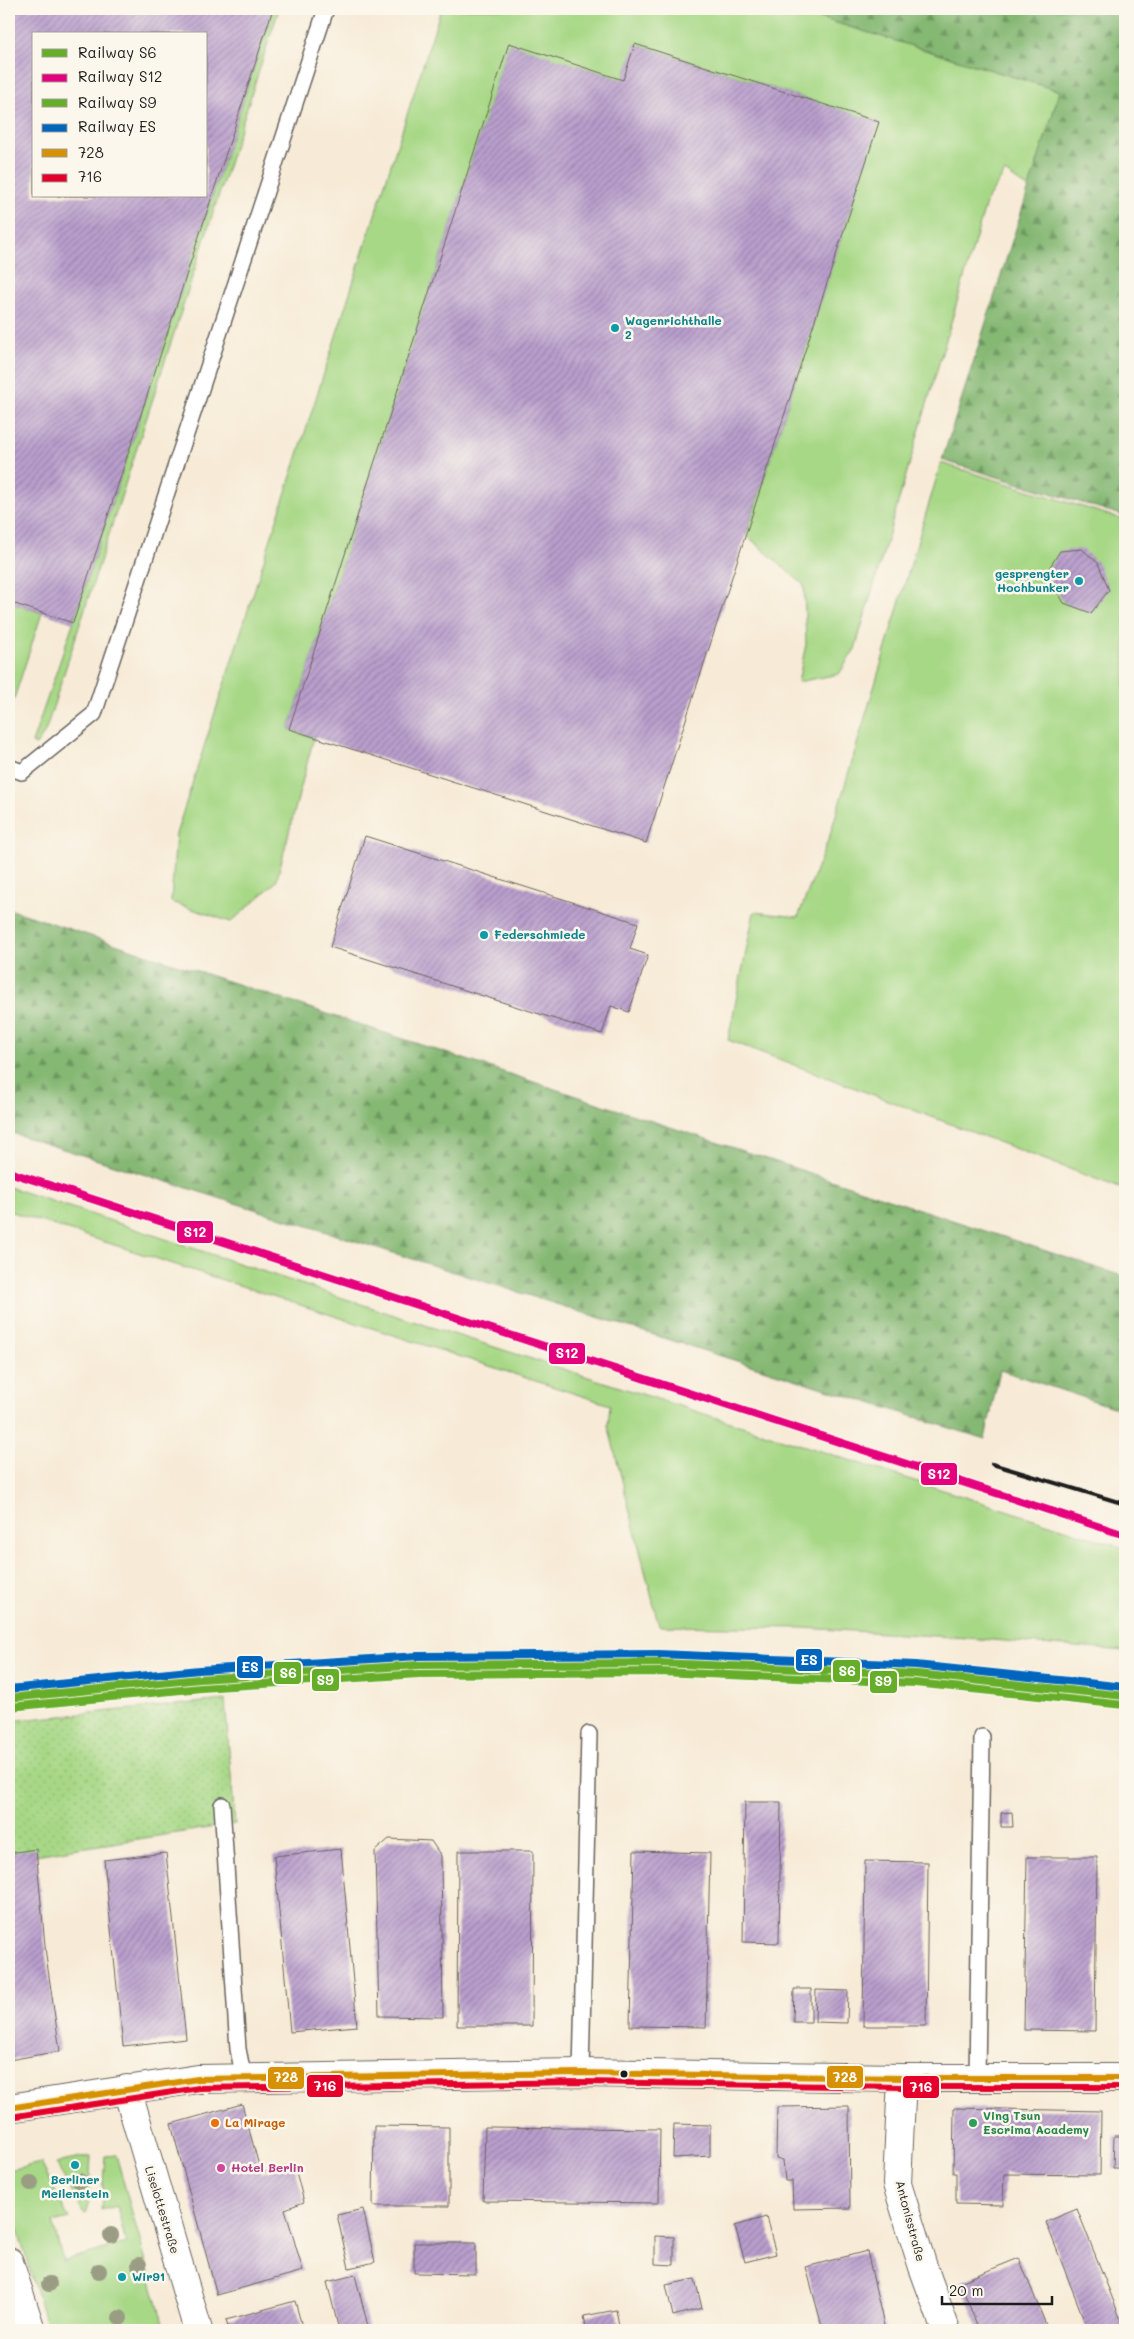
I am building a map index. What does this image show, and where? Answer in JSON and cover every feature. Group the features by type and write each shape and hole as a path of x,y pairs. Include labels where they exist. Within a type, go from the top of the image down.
{"street":[{"path":"9,2108 198,2079 581,2073 902,2078 1125,2078"},
{"name":"Antonisstraße","path":"902,2078 897,2184 923,2267 946,2330"},
{"name":"Liselottestraße","path":"127,2089 198,2330"},
{"path":"9,2262 31,2330"}],"lane":[{"path":"9,767 22,772 94,714 326,9"},
{"path":"581,2073 589,1734"},
{"path":"977,2078 982,1738"},
{"path":"222,1805 238,2049 244,2079"}],"green space":[{"path":"273,9 279,9 45,732 36,745 32,743 73,623"},
{"path":"441,9 791,9 1060,91 1029,189 1005,172 987,200 855,649 839,674 798,682 806,644 804,585 746,535 878,122 636,44 623,80 509,44 289,729 314,737 276,882 231,922 171,902 176,834"},
{"path":"791,9 1125,9 1125,516 942,460 1060,91"},
{"path":"941,463 1125,520 1125,1190 728,1040 754,912 798,917 830,835"},
{"path":"14,604 42,613 9,714 9,618"},
{"path":"9,909 1125,1277 1125,1411 1000,1370 985,1439 9,1132"},
{"path":"9,1187 400,1317 1125,1548 1125,1651 968,1638 804,1628 659,1626 608,1425 610,1405 9,1211"},
{"path":"225,1700 235,1824 9,1859 9,1721"},
{"path":"116,2155 165,2330 48,2330 9,2201 9,2170 41,2163 69,2219 53,2223 63,2261 126,2243 117,2206 101,2210 105,2156"},
{"path":"91,2156 88,2209 86,2214 83,2213 56,2163"}],"building":[{"path":"9,9 273,9 73,623 9,602"},
{"name":"Wagenrichthalle 2","path":"509,43 623,80 635,44 879,122 646,843 289,729"},
{"name":"gesprengter Hochbunker","path":"1082,549 1098,563 1109,590 1091,613 1064,603 1046,573 1060,551"},
{"name":"Federschmiede","path":"365,836 638,923 630,949 648,955 629,1012 611,1006 602,1034 330,947"},
{"path":"745,1802 781,1802 779,1943 743,1942"},
{"path":"1012,1812 1013,1827 1001,1827 1001,1813"},
{"path":"389,1839 431,1841 441,1856 443,2017 379,2016 375,1851"},
{"path":"36,1849 46,1956 60,2051 9,2060 9,1853"},
{"path":"341,1849 357,2026 290,2032 274,1856"},
{"path":"458,1851 533,1851 532,2026 457,2026"},
{"path":"634,1851 710,1853 706,2027 630,2026"},
{"path":"166,1853 186,2039 123,2046 104,1860"},
{"path":"1027,1857 1097,1857 1095,2031 1024,2030"},
{"path":"865,1861 928,1862 926,2026 863,2026"},
{"path":"794,1989 811,1989 811,2022 793,2022"},
{"path":"816,1990 848,1991 847,2023 815,2022"},
{"name":"Hotel Berlin","path":"242,2104 261,2173 294,2164 304,2202 285,2209 303,2271 217,2295 171,2124"},
{"path":"849,2106 850,2208 793,2209 792,2181 785,2181 783,2160 776,2158 777,2107"},
{"path":"954,2108 1101,2111 1100,2175 1004,2174 1003,2205 956,2204 956,2173 953,2173"},
{"path":"674,2124 710,2125 710,2156 673,2158"},
{"path":"374,2126 449,2127 449,2206 373,2206"},
{"path":"485,2127 660,2129 659,2203 483,2201"},
{"path":"1114,2136 1125,2136 1125,2168 1113,2168"},
{"path":"363,2209 375,2262 349,2268 337,2215"},
{"path":"1077,2209 1125,2330 1088,2330 1046,2222"},
{"path":"766,2217 776,2254 745,2262 735,2226"},
{"path":"655,2236 674,2237 674,2265 655,2264"},
{"path":"414,2243 476,2243 476,2274 414,2273"},
{"path":"867,2251 885,2330 823,2330 806,2267"},
{"path":"1019,2258 1048,2330 979,2330 960,2282"},
{"path":"355,2275 369,2330 339,2330 327,2282"},
{"path":"695,2279 702,2308 673,2316 666,2285"},
{"path":"295,2301 303,2330 229,2330 226,2320"},
{"path":"616,2310 620,2330 573,2330 586,2327 584,2316"}],"railway":[{"path":"992,1464 1125,1504"}],"rail line":[{"name":"S12","path":"9,1172 1125,1535"},
{"name":"ES","path":"9,1689 199,1670 418,1656 659,1654 916,1665 1125,1687"},
{"name":"S6","path":"9,1698 200,1679 419,1665 659,1663 916,1674 1125,1696"},
{"name":"S9","path":"10,1707 201,1688 419,1674 659,1672 915,1683 1124,1705"}],"transit line":[{"name":"728","path":"9,2108 198,2079 581,2073 902,2078 1125,2078"},
{"name":"716","path":"10,2117 199,2088 581,2082 902,2087 1125,2087"}],"place":[{"name":"Wagenrichthalle 2","path":"615,328"},
{"name":"gesprengter Hochbunker","path":"1079,581"},
{"name":"Federschmiede","path":"484,935"},
{"name":"La Mirage","path":"215,2123"},
{"name":"Ving Tsun Escrima Academy","path":"973,2123"},
{"name":"Berliner Meilenstein","path":"75,2165"},
{"name":"Hotel Berlin","path":"221,2168"},
{"name":"Wir91","path":"122,2277"}]}
